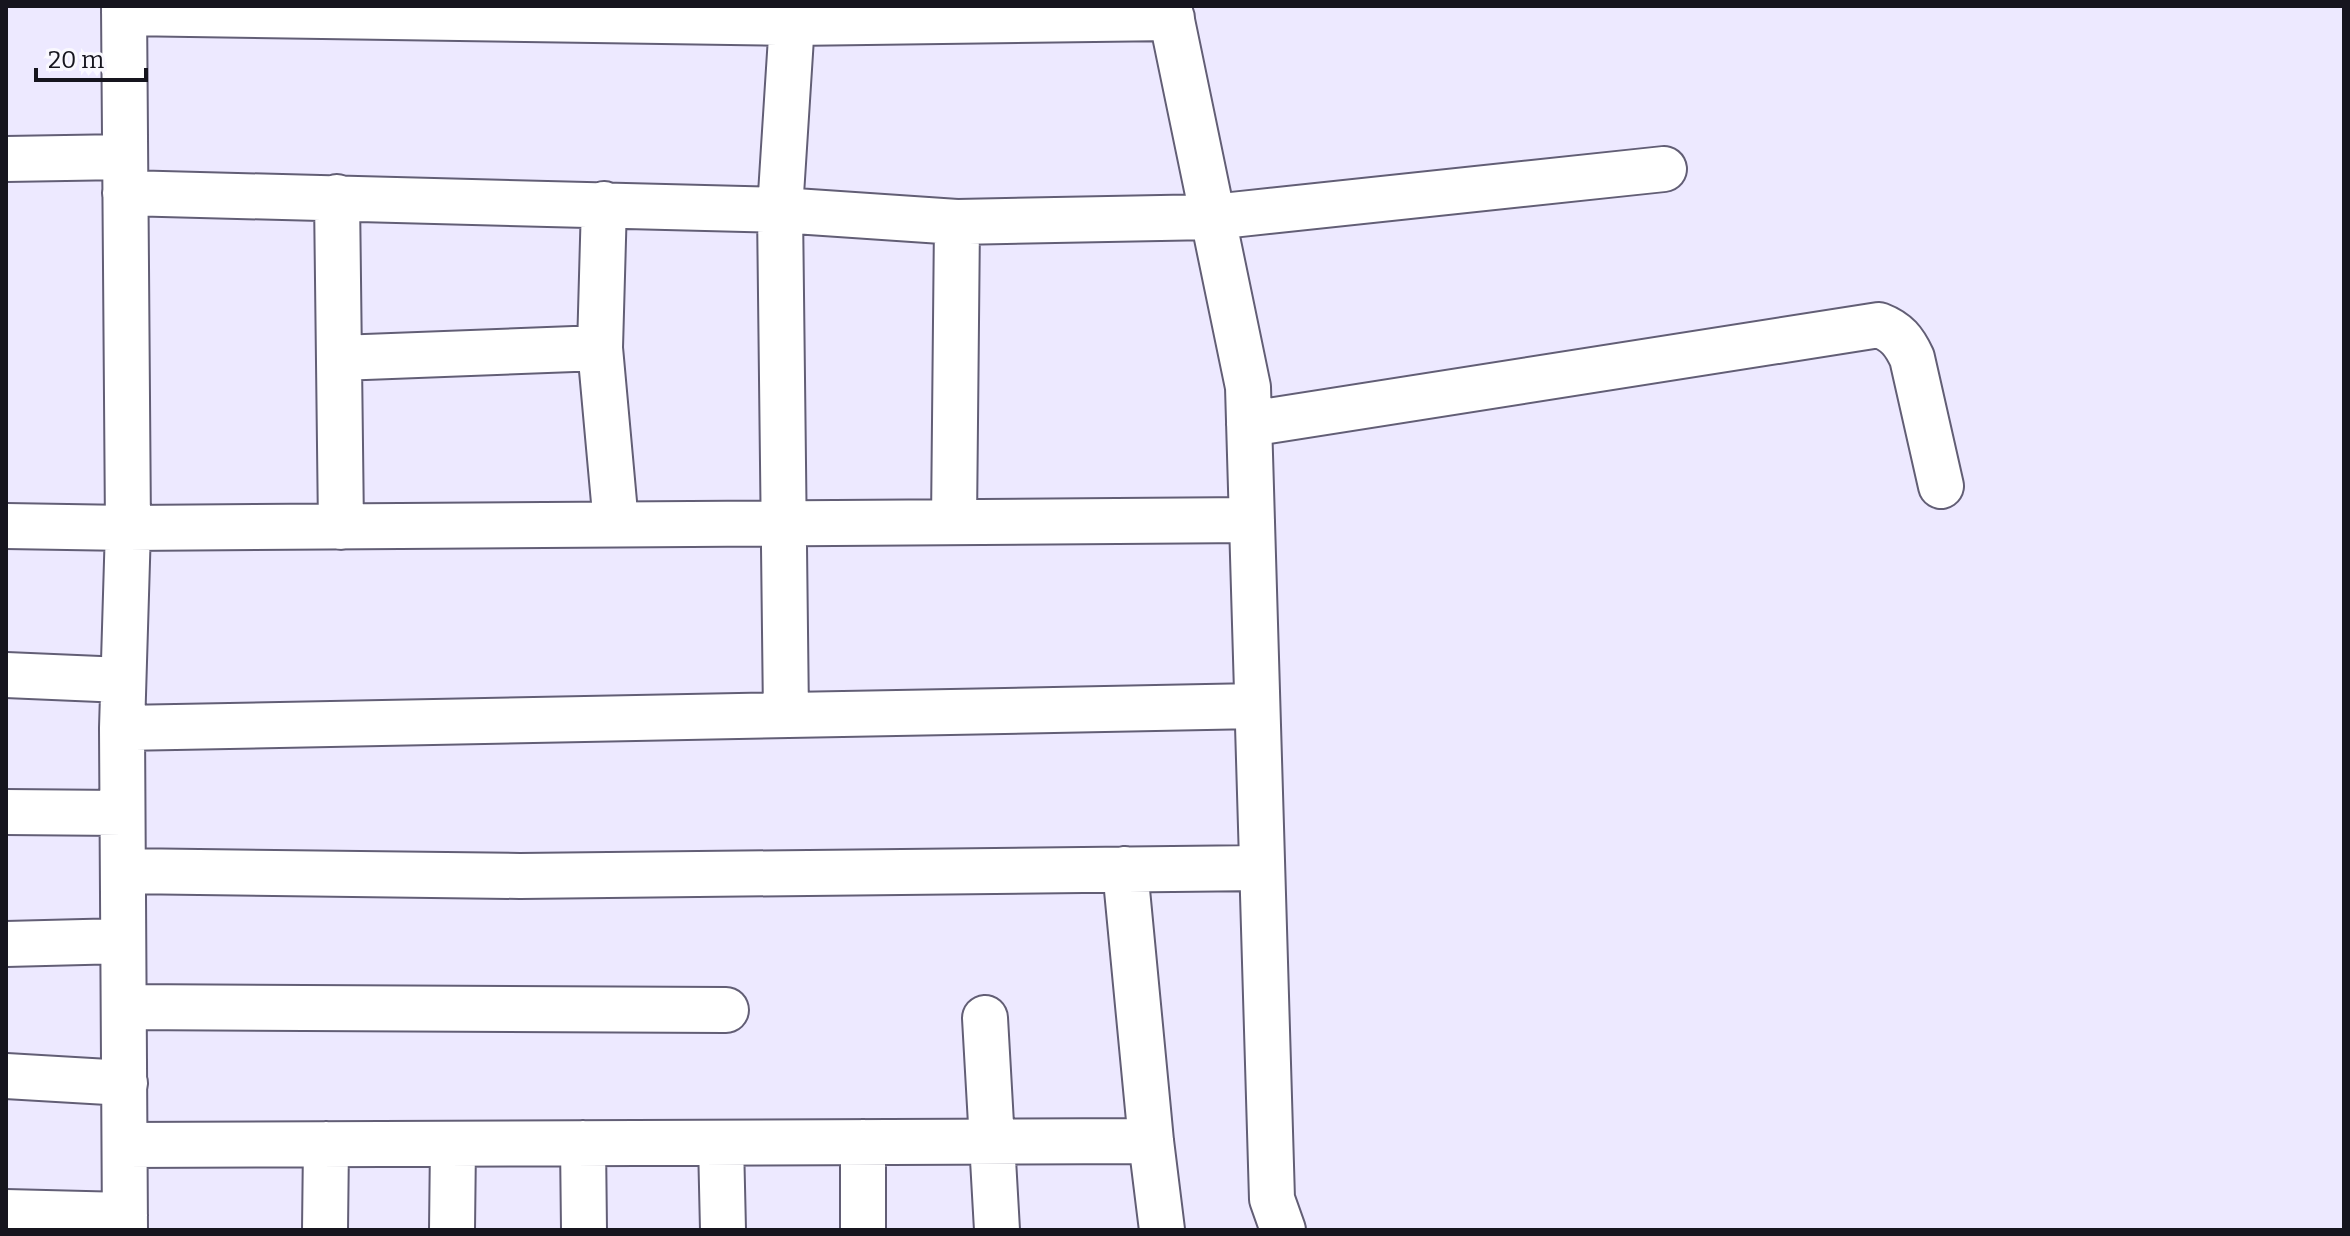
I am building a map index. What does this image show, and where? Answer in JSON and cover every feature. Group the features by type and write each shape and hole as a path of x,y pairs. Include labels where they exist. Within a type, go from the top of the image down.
{"street":[{"path":"6,1212 125,1222 122,728 128,528 124,10 793,14 1170,12 1248,387 1272,1199 1283,1230"},
{"path":"786,715 780,210 793,14"},
{"path":"6,159 337,197 780,210 957,222 1213,217 1664,169"},
{"path":"337,197 341,527"},
{"path":"604,204 600,348 616,524"},
{"path":"954,522 957,222"},
{"path":"1249,424 1879,325 1894,331 1905,342 1912,358 1941,486"},
{"path":"339,358 600,348"},
{"path":"6,526 341,527 1252,520"},
{"path":"6,675 123,680"},
{"path":"122,728 1257,706"},
{"path":"6,812 122,813"},
{"path":"123,871 520,876 1262,868"},
{"path":"1125,869 1162,1230"},
{"path":"6,944 123,941"},
{"path":"124,1007 726,1010"},
{"path":"985,1018 997,1230"},
{"path":"6,1076 125,1083"},
{"path":"125,1145 1151,1141"},
{"path":"863,1142 863,1230"},
{"path":"583,1143 584,1230"},
{"path":"721,1143 723,1230"},
{"path":"325,1230 326,1144"},
{"path":"452,1230 453,1144"}]}
